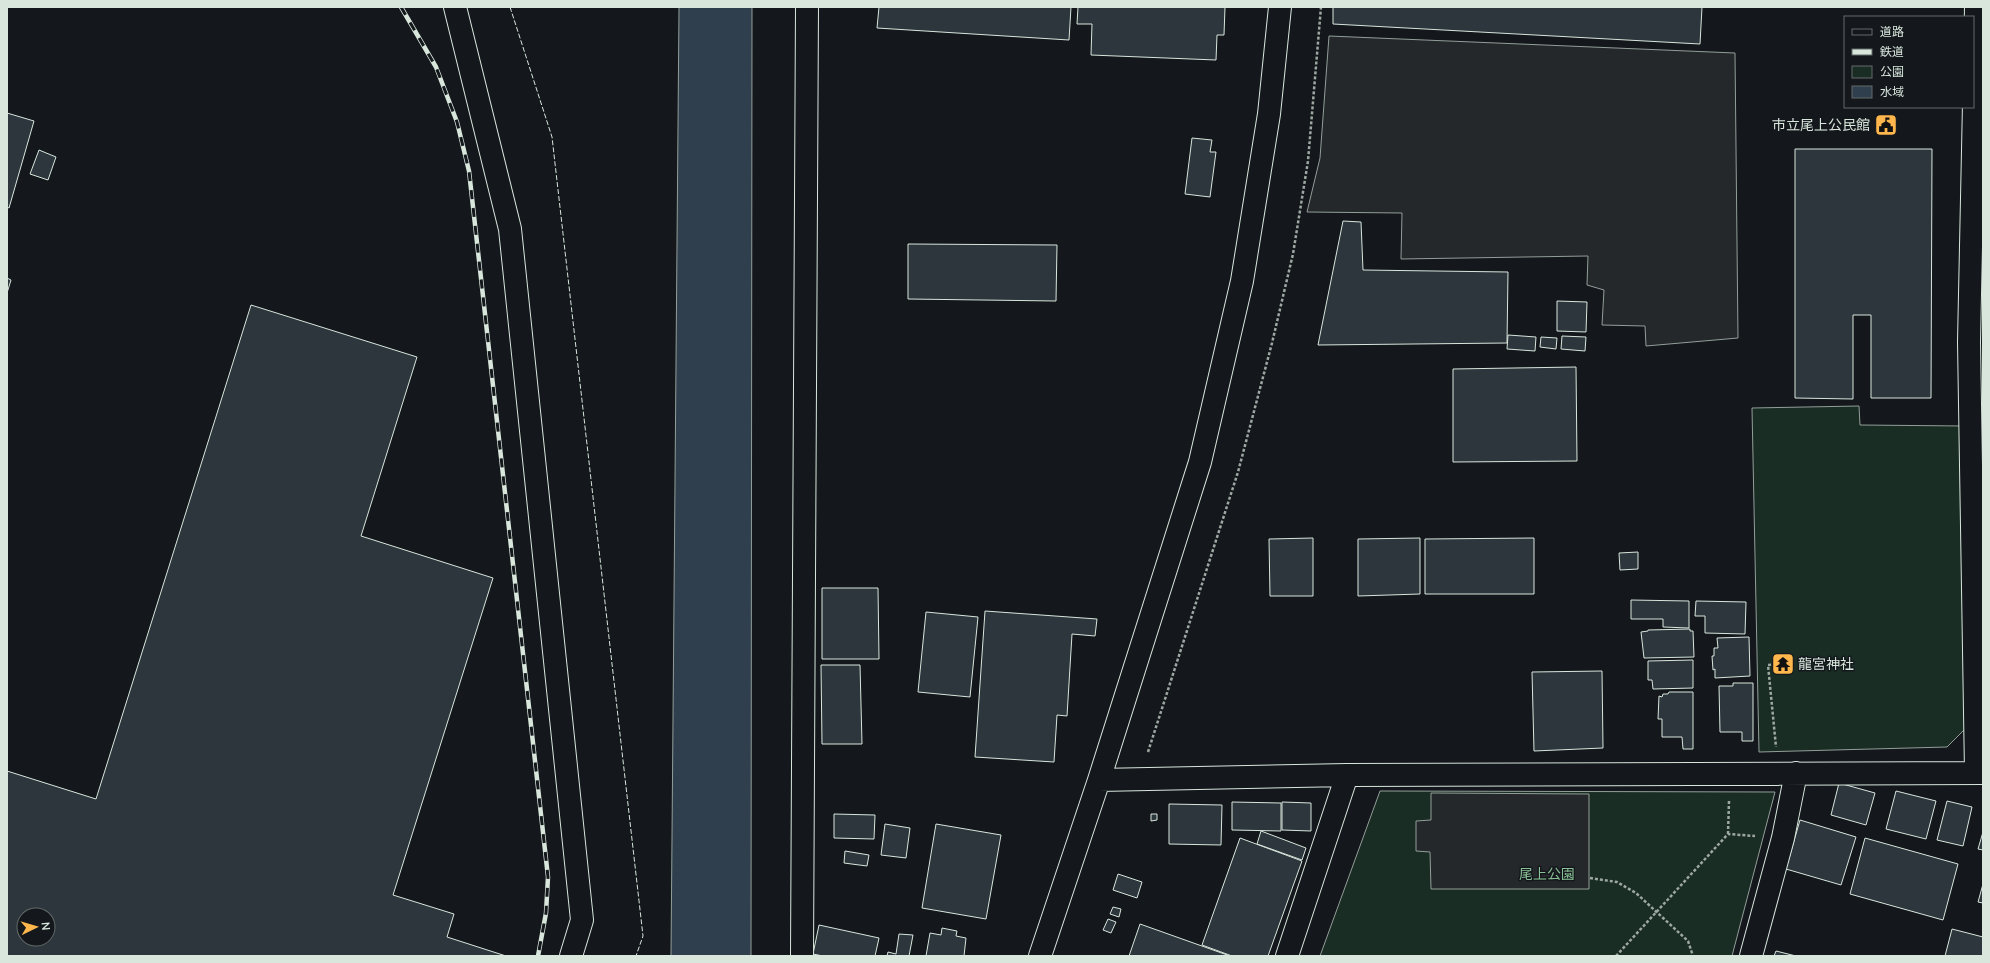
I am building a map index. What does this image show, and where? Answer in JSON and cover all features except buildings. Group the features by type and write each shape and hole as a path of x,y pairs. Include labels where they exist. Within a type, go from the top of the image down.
{"street":[{"path":"455,7 510,229 582,920 571,956"},
{"path":"802,956 807,7"},
{"path":"1040,956 1099,780 1202,454 1242,281 1269,114 1280,7"},
{"path":"1099,780 1347,775 1979,773 1969,342 1977,227 1976,7"},
{"path":"1751,956 1783,838 1788,773"},
{"path":"1287,956 1347,775"}],"path":[{"path":"1139,779 1238,472 1272,343 1293,254 1308,161 1321,7"},
{"path":"1776,664 1768,665 1788,773"},
{"path":"1616,956 1728,834 1730,774"},
{"path":"1728,834 1783,838"},
{"path":"1590,878 1618,882 1636,893 1688,942 1693,956"}],"green space":[{"path":"1859,406 1860,425 1964,426 1965,729 1947,747 1759,752 1752,408"},
{"name":"尾上公園","path":"1380,791 1775,792 1732,956 1320,956"}],"shaded area":[{"path":"1329,36 1735,53 1738,338 1646,346 1645,326 1602,325 1604,290 1587,285 1588,256 1401,259 1402,213 1307,212 1320,158"},
{"path":"1431,793 1589,794 1589,889 1431,889 1430,852 1416,851 1416,821 1431,820"}],"water":[{"path":"679,7 752,7 751,956 671,956"}],"railway":[{"path":"401,7 436,67 457,122 469,171 548,877 546,913 538,956"}],"fence":[{"path":"510,7 552,137 643,936 636,956"}],"place":[{"name":"市立尾上公民館","path":"1886,125"},
{"name":"龍宮神社","path":"1783,664"}]}
